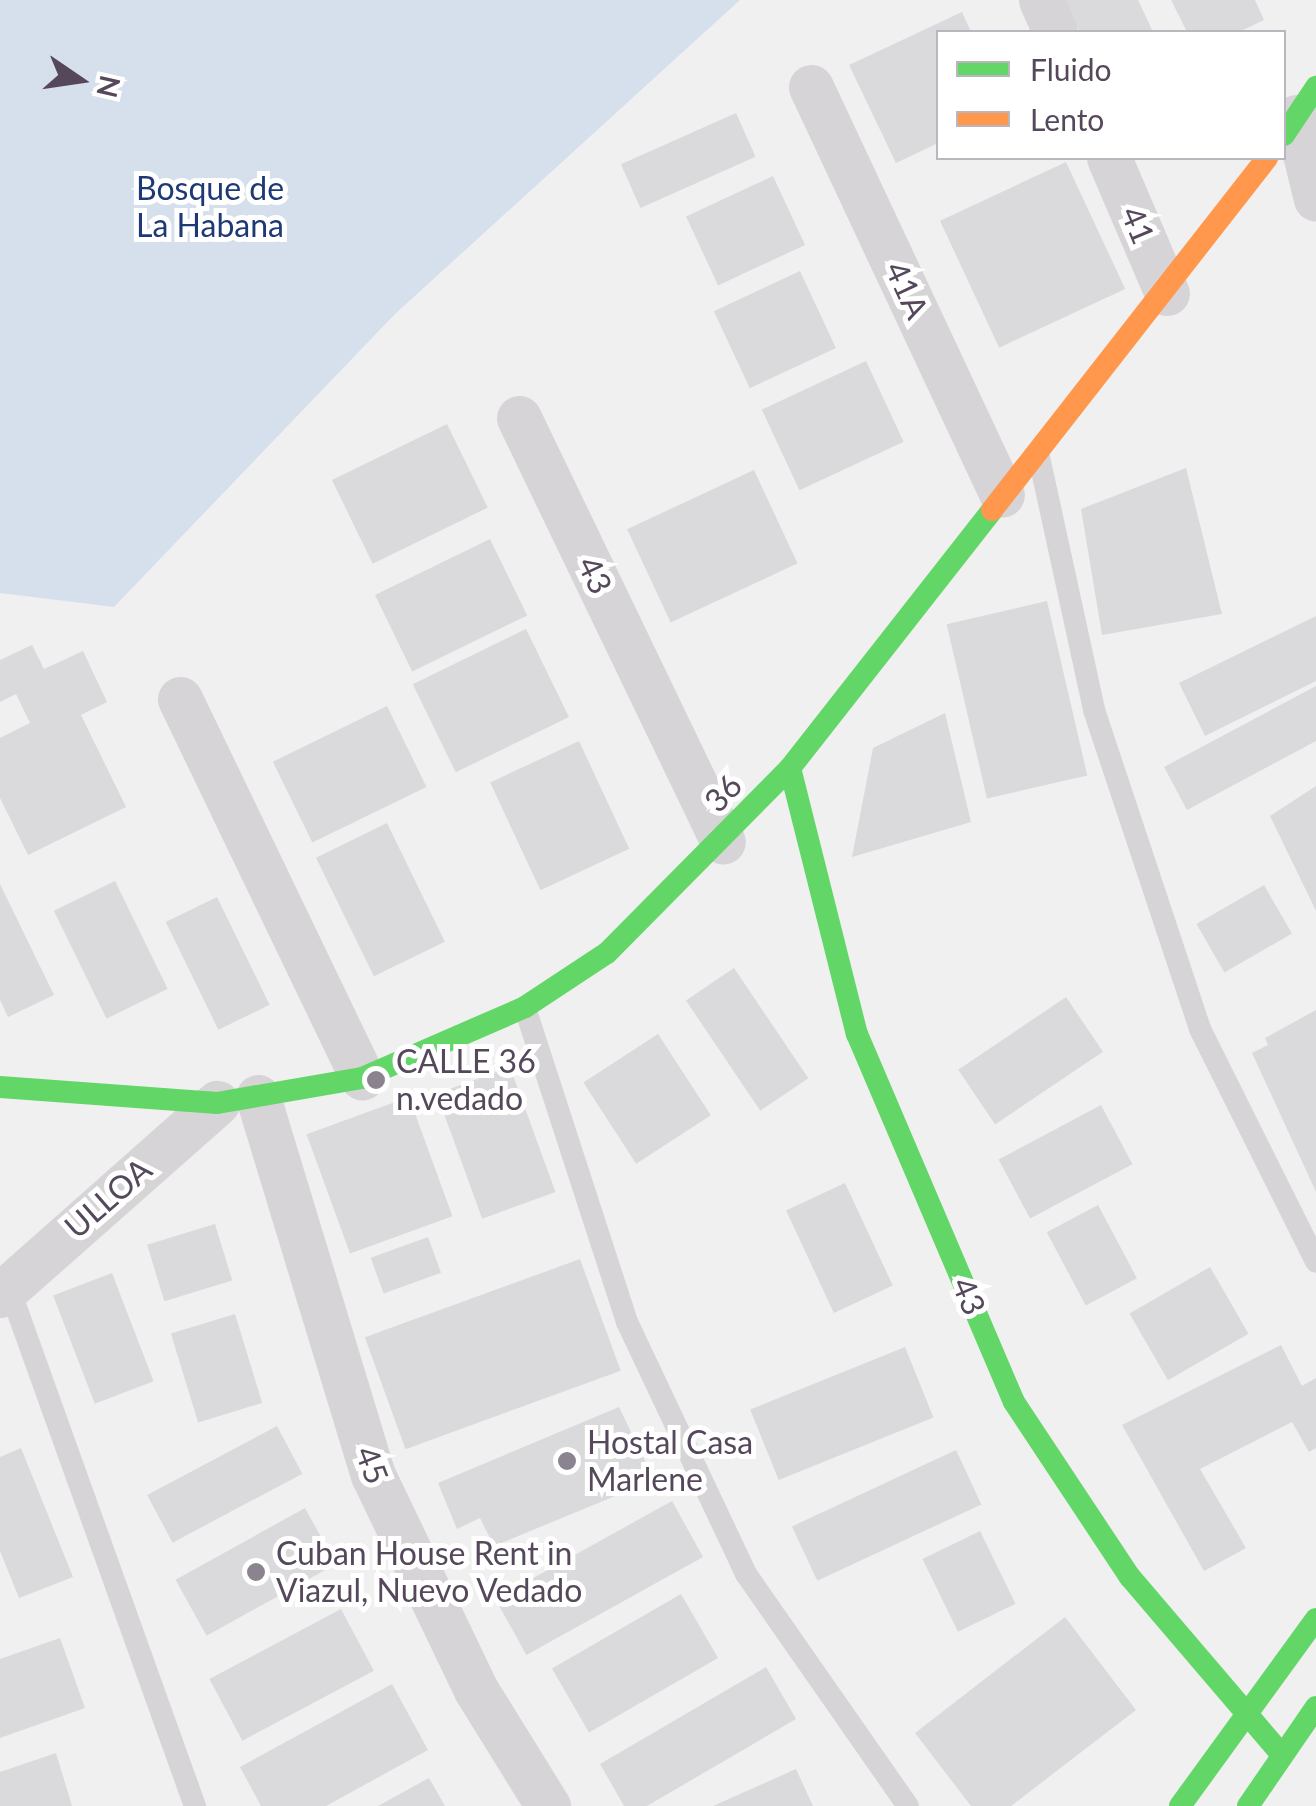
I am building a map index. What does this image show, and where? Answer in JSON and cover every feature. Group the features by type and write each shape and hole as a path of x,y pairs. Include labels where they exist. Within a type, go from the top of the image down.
{"street":[{"path":"1040,0 1053,30"},
{"name":"41A","path":"811,86 1002,494"},
{"path":"1299,113 1316,198"},
{"name":"41","path":"1109,160 1167,292"},
{"name":"36","path":"0,1087 238,1100 362,1078 525,1007 607,953 724,841 790,768 1038,448 1167,292 1265,160"},
{"name":"43","path":"519,418 724,841"},
{"path":"180,699 362,1078"},
{"name":"43","path":"790,768 857,1034 1014,1402 1130,1577 1246,1719 1282,1755"},
{"name":"ULLOA","path":"4,1290 238,1100"},
{"name":"45","path":"238,1100 373,1475 476,1690 548,1806"},
{"path":"1180,1806 1316,1619"},
{"path":"1248,1806 1316,1707"}],"lane":[{"path":"1038,448 1094,710 1200,1029 1316,1262"},
{"path":"525,1007 627,1322 746,1574 908,1806"},
{"path":"4,1290 195,1806"}],"green space":[{"name":"Bosque de La Habana","path":"0,0 740,0 395,314 114,607 0,593"}],"building":[{"path":"1064,0 1138,0 1152,30 1079,30"},
{"path":"1171,0 1255,0 1264,20 1243,30 1186,30"},
{"path":"962,12 970,30 936,30 936,144 896,163 849,65"},
{"path":"736,113 756,157 640,208 621,164"},
{"path":"1066,162 1125,289 999,348 940,221"},
{"path":"773,176 805,245 718,285 686,217"},
{"path":"800,271 836,348 750,388 714,311"},
{"path":"866,361 904,442 799,490 762,410"},
{"path":"447,424 488,508 373,564 332,480"},
{"path":"1186,468 1222,614 1102,635 1081,509"},
{"path":"754,470 798,563 671,623 627,529"},
{"path":"490,539 527,615 412,672 375,595"},
{"path":"1047,601 1087,775 987,799 947,624"},
{"path":"1316,616 1316,681 1205,736 1179,683"},
{"path":"526,629 569,717 456,772 413,684"},
{"path":"32,645 44,669 83,651 107,702 81,715 126,807 28,855 0,798 0,738 30,723 16,694 0,702 0,660"},
{"path":"1316,686 1316,741 1187,810 1164,767"},
{"path":"387,706 426,787 312,843 273,762"},
{"path":"945,713 971,822 852,857 873,748"},
{"path":"579,741 629,849 540,890 490,782"},
{"path":"1316,786 1316,911 1270,816"},
{"path":"387,823 445,942 374,976 316,858"},
{"path":"115,881 168,989 106,1019 54,911"},
{"path":"0,884 54,995 8,1017 0,1000"},
{"path":"1264,885 1292,933 1224,972 1196,924"},
{"path":"217,897 270,1005 218,1030 166,922"},
{"path":"734,968 808,1078 760,1111 686,1000"},
{"path":"1066,997 1103,1052 995,1124 958,1070"},
{"path":"1316,1010 1316,1192 1252,1053 1268,1045 1265,1038"},
{"path":"658,1034 711,1115 636,1164 583,1082"},
{"path":"510,1067 555,1192 482,1219 437,1094"},
{"path":"409,1097 452,1216 350,1254 307,1134"},
{"path":"1101,1105 1132,1164 1030,1219 999,1159"},
{"path":"845,1183 893,1285 834,1313 786,1210"},
{"path":"1098,1205 1137,1278 1086,1306 1047,1232"},
{"path":"215,1224 232,1280 164,1301 147,1245"},
{"path":"428,1237 441,1273 384,1294 371,1258"},
{"path":"580,1259 621,1371 406,1449 365,1337"},
{"path":"1210,1267 1248,1334 1168,1380 1129,1314"},
{"path":"112,1273 154,1381 95,1404 53,1296"},
{"path":"235,1314 262,1403 198,1423 171,1334"},
{"path":"1281,1345 1302,1386 1316,1378 1316,1448 1309,1452 1292,1422 1200,1469 1246,1548 1204,1571 1122,1425"},
{"path":"905,1347 933,1417 779,1480 750,1410"},
{"name":"Hostal Casa Marlene","path":"619,1407 654,1480 494,1546 480,1518 457,1529 438,1483"},
{"path":"277,1426 302,1474 173,1543 147,1495"},
{"path":"21,1448 73,1577 19,1598 0,1551 0,1457"},
{"path":"956,1450 981,1504 817,1581 792,1526"},
{"path":"672,1501 703,1557 526,1655 495,1599"},
{"name":"Cuban House Rent in Viazul, Nuevo Vedado","path":"305,1508 336,1564 207,1636 176,1580"},
{"path":"980,1531 1016,1604 958,1632 922,1559"},
{"path":"681,1594 718,1658 589,1733 552,1668"},
{"path":"341,1609 374,1671 242,1741 209,1679"},
{"path":"1065,1617 1136,1710 1011,1806 971,1806 915,1733"},
{"path":"60,1638 85,1708 0,1738 0,1659"},
{"path":"766,1667 796,1719 647,1806 624,1806 600,1764"},
{"path":"392,1684 428,1750 326,1806 261,1806 240,1767"},
{"path":"56,1753 72,1806 0,1806 0,1772"},
{"path":"796,1769 813,1806 713,1806"},
{"path":"429,1778 445,1806 378,1806"}],"traffic: fast":[{"path":"1286,132 1316,87"},
{"path":"0,1087 217,1103 362,1078 525,1007 607,953 790,768 992,510"},
{"path":"790,768 857,1034 1014,1402 1130,1577 1282,1755"},
{"path":"1180,1806 1316,1619"},
{"path":"1248,1806 1316,1707"}],"traffic: slow":[{"path":"992,510 1265,160"}],"place":[{"name":"CALLE 36 n.vedado","path":"376,1080"},
{"name":"Hostal Casa Marlene","path":"567,1461"},
{"name":"Cuban House Rent in Viazul, Nuevo Vedado","path":"256,1572"}]}
